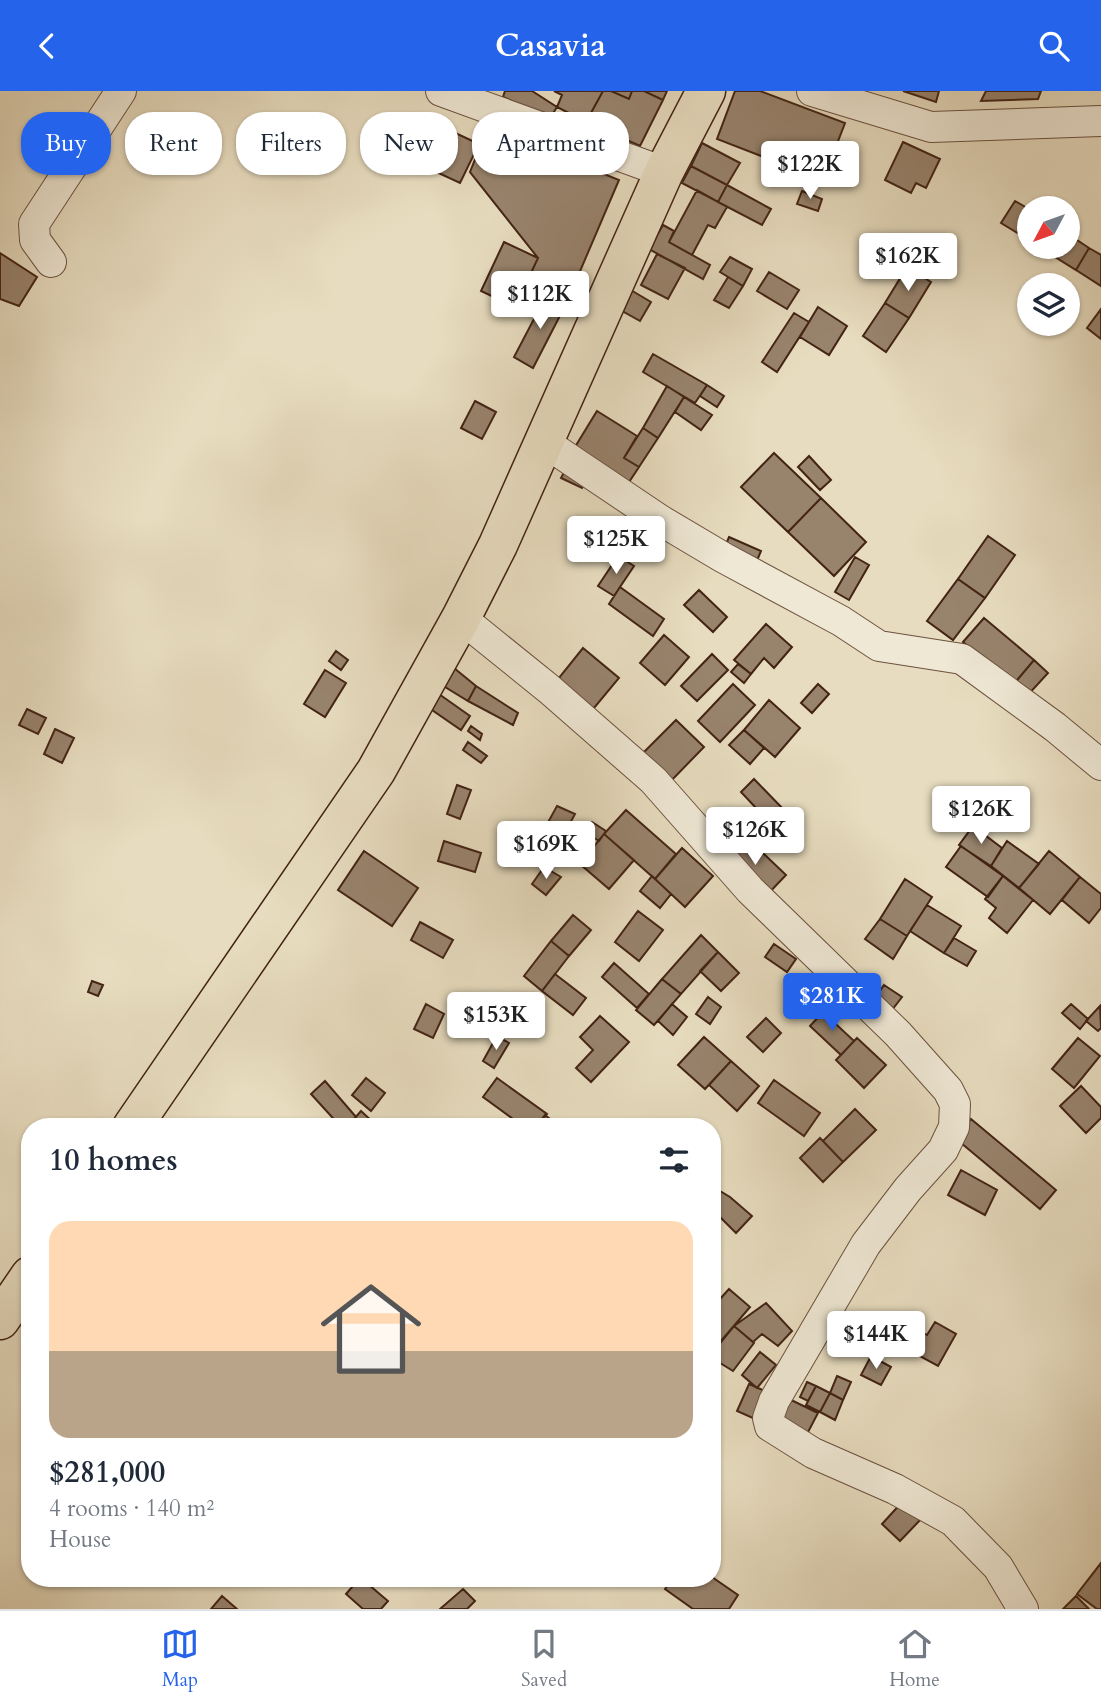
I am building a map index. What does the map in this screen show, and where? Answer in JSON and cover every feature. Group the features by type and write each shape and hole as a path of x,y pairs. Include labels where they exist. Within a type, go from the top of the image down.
{"main road":[{"path":"138,1118 376,771 498,545 664,172 706,91"},
{"path":"0,1320 21,1289"}],"street":[{"path":"51,263 35,240 34,225 121,91"},
{"path":"441,91 664,172"},
{"path":"812,91 931,127 1101,121"},
{"path":"544,442 660,520 841,621 879,646 962,659 1055,727 1101,765"},
{"path":"460,618 559,697 653,780 750,890 898,1034 947,1090 955,1104 954,1127 943,1150 908,1189 866,1244 787,1377 768,1418 770,1426 813,1453 895,1489 953,1521 998,1567 1023,1609"}],"building":[{"path":"505,91 532,91 557,107 554,112 537,112 503,97"},
{"path":"554,91 603,91 591,112 567,112 557,107 562,95"},
{"path":"603,91 611,91 629,99 632,91 644,91 663,100 640,146 629,141 629,112 591,112"},
{"path":"611,91 632,91 629,99"},
{"path":"644,91 667,91 663,100"},
{"path":"735,91 760,91 845,123 823,180 717,139"},
{"path":"903,91 939,91 936,102"},
{"path":"986,91 1041,91 1038,99 981,101"},
{"path":"458,134 472,141 472,158 460,183 443,175 458,175"},
{"path":"903,142 940,159 926,188 916,183 911,193 885,180"},
{"path":"702,143 740,163 727,185 691,166"},
{"path":"691,166 727,185 718,202 682,183"},
{"path":"472,175 607,175 619,180 566,304 525,286 538,258"},
{"path":"727,185 771,209 762,225 718,202"},
{"path":"697,190 727,207 715,228 708,225 692,255 669,242"},
{"path":"802,191 822,199 818,211 797,204"},
{"path":"1015,201 1017,202 1017,233 1001,223"},
{"path":"663,225 674,231 669,242 710,265 703,279 649,249"},
{"path":"504,242 538,258 515,307 481,291"},
{"path":"1080,242 1089,248 1076,270 1058,259 1080,259"},
{"path":"902,245 915,252 902,276 889,269"},
{"path":"1089,248 1101,255 1101,286 1076,270"},
{"path":"0,253 37,277 19,306 0,299"},
{"path":"657,254 685,268 668,299 641,285"},
{"path":"730,257 752,269 743,286 720,272"},
{"path":"907,267 931,282 909,318 885,303"},
{"path":"769,272 799,290 787,309 757,291"},
{"path":"728,277 743,286 729,308 714,300"},
{"path":"619,283 651,302 640,321 608,303"},
{"path":"546,296 566,304 533,368 514,357"},
{"path":"885,303 909,318 886,352 863,336"},
{"path":"818,307 847,326 829,355 800,337"},
{"path":"1101,309 1101,339 1087,328"},
{"path":"794,313 809,322 777,372 762,362"},
{"path":"653,354 707,385 695,403 643,372"},
{"path":"707,385 724,396 717,407 700,396"},
{"path":"667,386 684,397 658,438 643,428"},
{"path":"684,397 712,415 701,430 675,412"},
{"path":"475,401 496,412 482,439 461,428"},
{"path":"597,411 637,436 624,458 639,467 629,482 575,447"},
{"path":"643,428 658,438 639,467 624,458"},
{"path":"774,453 821,498 788,532 741,487"},
{"path":"809,456 831,480 820,490 798,467"},
{"path":"569,463 589,474 582,488 561,478"},
{"path":"821,498 866,542 834,576 788,532"},
{"path":"988,536 1015,555 985,598 958,579"},
{"path":"729,537 761,551 756,563 724,549"},
{"path":"618,556 634,566 614,596 598,586"},
{"path":"855,557 869,565 849,600 835,592"},
{"path":"958,579 985,598 953,640 927,621"},
{"path":"620,587 664,619 653,636 609,604"},
{"path":"699,590 727,617 713,632 684,605"},
{"path":"984,618 1034,660 1013,685 963,642"},
{"path":"766,624 792,647 774,668 764,658 751,674 734,660"},
{"path":"664,635 689,657 665,685 640,663"},
{"path":"583,648 619,678 589,714 554,684"},
{"path":"336,651 348,660 341,670 329,661"},
{"path":"712,654 728,670 697,701 681,686"},
{"path":"443,659 476,686 468,701 432,679"},
{"path":"1034,660 1048,673 1027,696 1013,685"},
{"path":"738,664 751,674 744,683 731,672"},
{"path":"325,670 346,683 325,717 304,704"},
{"path":"733,684 755,705 720,742 698,721"},
{"path":"818,684 829,694 812,713 801,703"},
{"path":"476,686 518,713 513,725 468,701"},
{"path":"429,687 470,716 461,730 419,701"},
{"path":"769,700 800,728 775,757 744,730"},
{"path":"27,709 46,718 38,734 19,725"},
{"path":"676,720 704,747 665,787 637,759"},
{"path":"471,726 482,734 480,740 468,731"},
{"path":"55,729 74,738 62,763 44,754"},
{"path":"744,730 764,748 750,764 729,745"},
{"path":"468,742 487,756 481,763 463,750"},
{"path":"754,779 786,812 772,825 741,792"},
{"path":"457,785 471,790 460,819 447,814"},
{"path":"557,806 575,814 553,855 535,846"},
{"path":"626,810 676,854 655,879 604,834"},
{"path":"592,822 606,831 599,841 585,832"},
{"path":"973,826 1002,848 991,866 959,845"},
{"path":"604,834 634,860 609,889 580,864"},
{"path":"745,836 786,875 765,897 725,858"},
{"path":"444,841 481,853 475,872 438,861"},
{"path":"1007,841 1039,864 1019,888 991,866"},
{"path":"961,846 1003,876 988,897 946,867"},
{"path":"682,848 713,876 685,907 655,879"},
{"path":"364,851 418,888 392,926 338,890"},
{"path":"1049,851 1080,877 1050,914 1019,888"},
{"path":"544,867 561,877 546,895 532,884"},
{"path":"652,876 671,894 660,908 640,891"},
{"path":"1003,876 1033,900 1007,933 989,918 996,908 985,899"},
{"path":"1080,877 1101,894 1101,908 1089,923 1062,900"},
{"path":"905,879 932,897 907,936 880,919"},
{"path":"927,905 961,926 944,953 910,931"},
{"path":"638,911 663,930 639,961 615,942"},
{"path":"573,915 591,930 569,956 551,941"},
{"path":"880,919 907,936 893,959 865,939"},
{"path":"420,922 453,940 443,958 411,940"},
{"path":"701,935 718,952 681,994 662,979"},
{"path":"954,938 976,951 967,966 944,953"},
{"path":"551,941 569,956 542,991 524,976"},
{"path":"774,944 796,959 787,972 765,957"},
{"path":"718,952 739,973 721,991 700,971"},
{"path":"614,963 649,994 637,1008 602,977"},
{"path":"555,974 586,998 573,1015 542,991"},
{"path":"662,979 681,994 654,1025 636,1010"},
{"path":"92,981 103,985 98,996 88,992"},
{"path":"884,985 902,997 892,1010 875,998"},
{"path":"708,997 721,1007 710,1024 696,1014"},
{"path":"426,1004 444,1014 433,1038 414,1029"},
{"path":"672,1004 687,1017 673,1035 658,1021"},
{"path":"1071,1004 1088,1019 1080,1029 1062,1013"},
{"path":"1100,1006 1101,1028 1098,1031 1086,1021"},
{"path":"823,1012 854,1041 841,1055 810,1026"},
{"path":"600,1016 629,1042 591,1082 576,1068 593,1050 580,1037"},
{"path":"766,1018 781,1033 763,1052 747,1037"},
{"path":"497,1036 509,1043 494,1068 483,1061"},
{"path":"704,1037 731,1061 705,1089 678,1065"},
{"path":"857,1038 886,1065 864,1088 836,1060"},
{"path":"1078,1038 1100,1056 1074,1088 1052,1069"},
{"path":"731,1061 759,1086 737,1111 709,1085"},
{"path":"366,1078 385,1093 371,1111 352,1095"},
{"path":"497,1078 547,1114 544,1118 512,1118 483,1097"},
{"path":"774,1080 820,1113 804,1136 758,1103"},
{"path":"325,1081 356,1117 333,1118 311,1094"},
{"path":"1081,1086 1101,1107 1101,1118 1086,1133 1060,1106"},
{"path":"855,1109 876,1130 843,1162 823,1141"},
{"path":"361,1111 368,1118 355,1118"},
{"path":"971,1119 1056,1190 1040,1209 955,1138"},
{"path":"820,1138 843,1162 823,1182 800,1158"},
{"path":"961,1170 997,1190 985,1215 948,1195"},
{"path":"721,1192 752,1216 736,1233 721,1218"},
{"path":"729,1289 750,1307 721,1341 721,1298"},
{"path":"766,1303 792,1331 778,1346 762,1334 753,1342 734,1326"},
{"path":"890,1315 915,1329 905,1348 880,1334"},
{"path":"935,1322 956,1334 938,1366 905,1348 915,1329 927,1335"},
{"path":"734,1326 754,1343 733,1371 721,1364 721,1342"},
{"path":"760,1352 776,1365 757,1388 742,1375"},
{"path":"871,1356 891,1367 881,1385 861,1375"},
{"path":"837,1376 851,1382 843,1400 830,1393"},
{"path":"807,1382 816,1386 808,1401 800,1397"},
{"path":"749,1384 767,1392 755,1419 737,1411"},
{"path":"816,1386 830,1393 820,1412 806,1405"},
{"path":"830,1393 843,1400 835,1420 820,1412"},
{"path":"787,1398 818,1413 806,1436 776,1422"},
{"path":"904,1500 923,1517 900,1541 882,1524"},
{"path":"1101,1563 1101,1609 1097,1609 1077,1594"},
{"path":"721,1583 738,1595 729,1609 693,1609 665,1589 721,1587"},
{"path":"352,1587 371,1587 388,1601 381,1609 363,1609 346,1594"},
{"path":"463,1589 475,1601 467,1609 440,1609"},
{"path":"222,1596 237,1609 211,1609"},
{"path":"1076,1596 1089,1609 1063,1609"}]}
